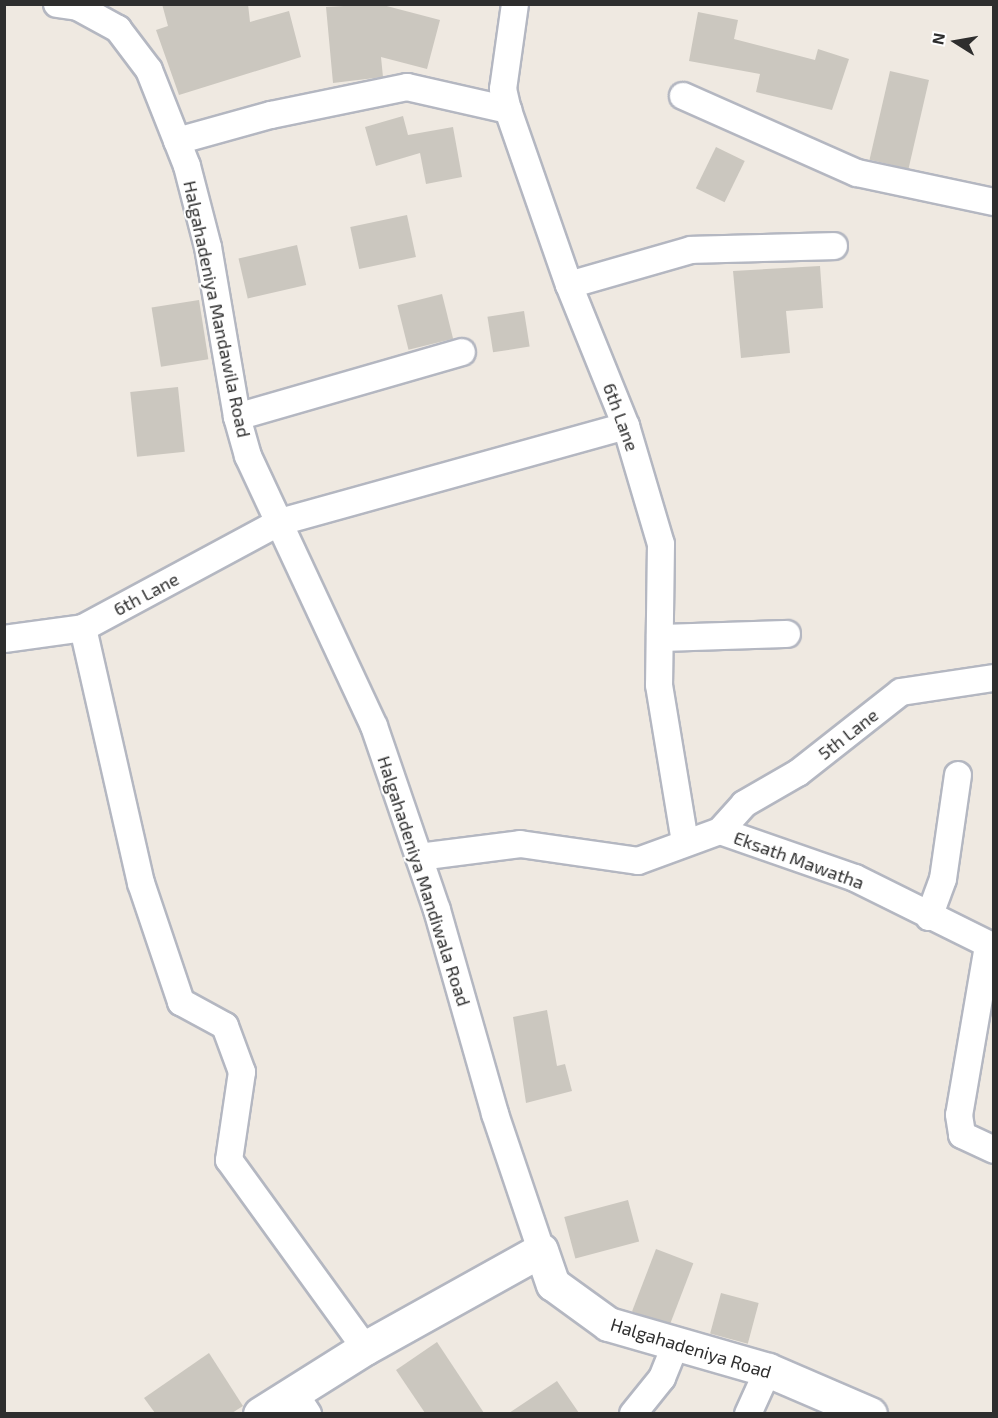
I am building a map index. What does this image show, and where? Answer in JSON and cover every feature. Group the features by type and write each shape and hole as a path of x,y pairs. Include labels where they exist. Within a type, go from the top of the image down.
{"street":[{"name":"Halgahadeniya Mandawila Road","path":"57,4 106,13 149,70 177,141 208,247 237,417 248,456 280,522"},
{"name":"6th Lane","path":"515,4 503,89 508,110 569,285 626,426 661,544 662,706 685,842"},
{"path":"177,141 271,115 407,87 508,110"},
{"path":"683,96 856,173 993,202"},
{"path":"569,285 691,250 834,246"},
{"path":"237,417 462,352"},
{"name":"6th Lane","path":"4,639 83,628 280,522 626,426"},
{"name":"Halgahadeniya Mandiwala Road","path":"280,522 374,726 419,857 495,1114 541,1250"},
{"path":"83,628 141,883 181,1002 225,1026 242,1072 229,1160 365,1348"},
{"path":"660,638 787,634"},
{"name":"5th Lane","path":"720,831 744,804 798,773 901,692 993,678"},
{"path":"929,917 943,879 958,775"},
{"name":"Eksath Mawatha","path":"419,857 520,844 638,861 720,831 855,878 991,946"},
{"path":"991,946 959,1115 962,1135 993,1150"},
{"path":"260,1413 302,1404 365,1348 541,1250"},
{"name":"Halgahadeniya Road","path":"541,1250 553,1284 608,1324 675,1346 768,1370 870,1413"},
{"path":"633,1413 662,1378 675,1346"},
{"path":"748,1413 768,1370"}],"building":[{"path":"162,4 248,4 250,22 289,11 301,57 179,95 156,30 168,26"},
{"path":"379,4 440,20 427,69 381,57 383,77 333,83 326,7"},
{"path":"698,12 738,20 734,39 815,60 818,49 849,59 832,110 756,92 760,74 689,61"},
{"path":"890,71 929,80 909,169 870,160"},
{"path":"403,116 408,135 453,127 462,177 426,184 420,153 376,166 365,127"},
{"path":"716,147 745,161 725,202 696,188"},
{"path":"407,215 416,257 359,269 350,227"},
{"path":"297,245 306,285 248,298 239,258"},
{"path":"820,266 823,308 786,311 790,353 741,358 733,271"},
{"path":"442,294 453,339 408,350 397,305"},
{"path":"199,300 208,359 161,367 152,308"},
{"path":"524,311 530,347 493,352 487,317"},
{"path":"178,387 185,452 137,457 130,392"},
{"path":"547,1010 557,1066 565,1064 572,1091 526,1103 513,1017"},
{"path":"628,1200 639,1242 575,1259 564,1217"},
{"path":"656,1249 693,1263 669,1326 632,1312"},
{"path":"721,1293 759,1303 748,1344 710,1334"},
{"path":"437,1342 484,1413 425,1413 396,1370"},
{"path":"209,1353 243,1406 232,1413 155,1413 144,1398"},
{"path":"557,1381 579,1413 509,1413"}]}
